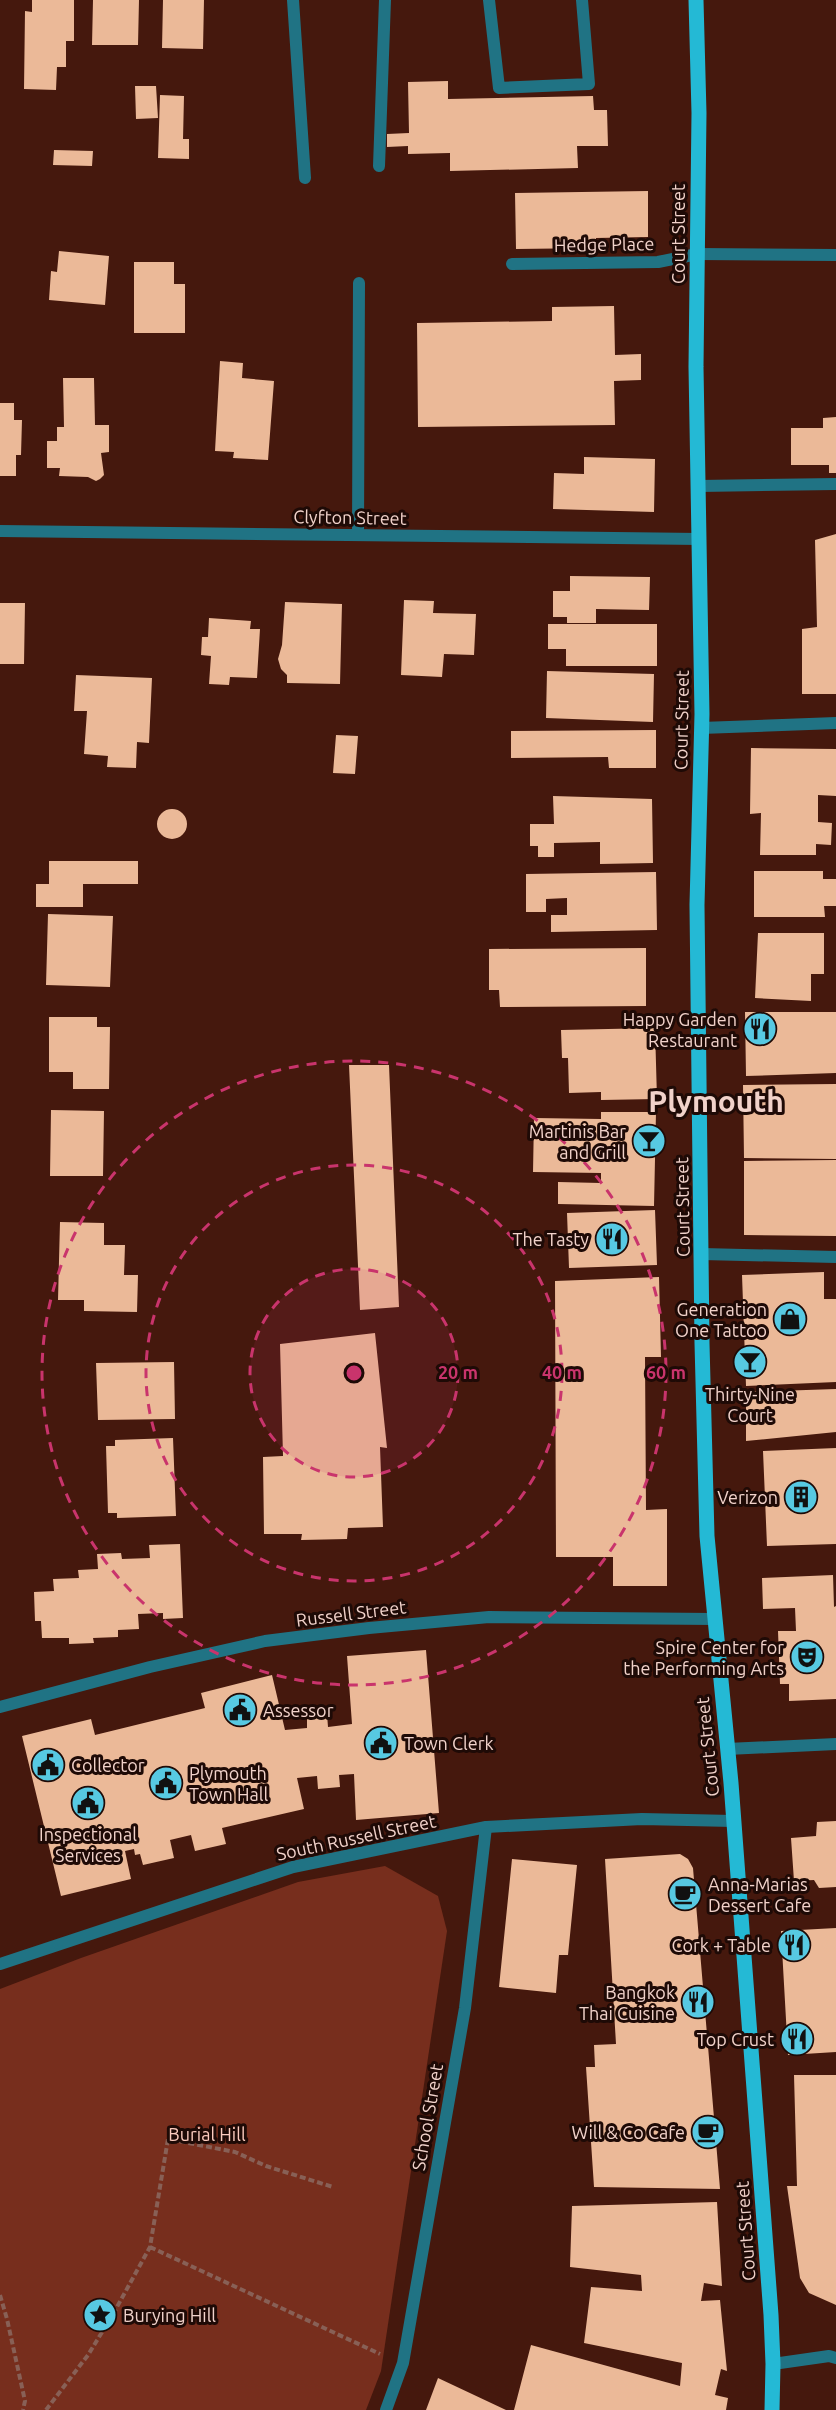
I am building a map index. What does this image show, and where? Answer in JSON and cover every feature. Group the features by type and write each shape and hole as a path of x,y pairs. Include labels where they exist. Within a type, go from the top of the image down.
{"main road":[{"name":"Court Street","path":"696,0 699,113 696,367 701,728 697,904 707,1536 731,1782 773,2364 772,2410"}],"street":[{"path":"293,0 306,178"},
{"path":"379,166 385,0"},
{"path":"489,0 499,88 589,84 582,0"},
{"name":"Hedge Place","path":"512,264 658,262 697,254 836,255"},
{"path":"358,535 359,283"},
{"path":"699,486 836,484"},
{"name":"Clyfton Street","path":"0,531 700,539"},
{"path":"701,728 836,723"},
{"path":"702,1254 836,1257"},
{"name":"Russell Street","path":"0,1707 150,1667 265,1641 369,1628 489,1617 714,1619"},
{"path":"726,1749 836,1744"},
{"name":"South Russell Street","path":"0,1964 293,1867 486,1827 642,1819 733,1821"},
{"name":"School Street","path":"386,2410 403,2364 465,2008 486,1827"},
{"path":"773,2364 829,2356 836,2358"}],"path":[{"path":"46,2410 88,2355 150,2247 168,2139 235,2152 266,2166 333,2187"},
{"path":"150,2247 376,2353"},
{"path":"0,2295 25,2401 23,2410"}],"green space":[{"name":"Burial Hill","path":"385,1866 438,1896 447,1931 381,2371 366,2410 0,2410 0,1989 81,1958 298,1882"}],"building":[{"path":"32,0 74,0 74,41 66,41 66,67 57,67 56,90 24,89 25,11 32,12"},
{"path":"93,0 139,0 138,45 92,45"},
{"path":"163,0 204,0 203,49 162,48"},
{"path":"448,81 448,99 593,96 594,110 607,110 608,146 577,146 578,168 450,171 450,153 408,154 408,146 387,147 387,134 409,133 408,82"},
{"path":"135,86 156,86 158,118 136,119"},
{"path":"160,95 184,96 183,139 189,139 189,159 158,158"},
{"path":"54,150 93,151 92,166 53,165"},
{"path":"648,191 648,237 596,238 596,248 516,249 515,193"},
{"path":"59,251 109,256 105,305 49,300 51,271 57,272"},
{"path":"134,262 174,262 174,284 185,284 185,333 134,333"},
{"path":"614,306 615,355 641,354 641,380 614,381 615,425 418,427 417,323 552,321 552,307"},
{"path":"220,361 243,363 242,378 274,381 268,460 233,458 234,452 215,451"},
{"path":"63,378 94,378 95,425 109,425 109,452 101,453 104,475 96,481 88,477 59,476 60,468 47,468 47,441 57,441 57,427 64,427"},
{"path":"0,403 14,403 14,420 22,420 21,455 16,455 16,476 0,476"},
{"path":"836,417 836,473 829,473 829,465 791,465 791,428 823,428 823,418"},
{"path":"584,457 655,459 654,512 553,509 554,473 584,474"},
{"path":"836,534 836,694 802,694 802,629 817,627 815,540"},
{"path":"570,576 650,577 649,610 596,609 596,623 567,623 567,617 553,617 553,591 570,591"},
{"path":"404,600 434,601 433,613 476,614 474,655 444,654 442,677 401,675"},
{"path":"285,602 342,604 340,684 287,683 287,675 281,669 278,659 282,645"},
{"path":"0,603 25,603 24,664 0,664"},
{"path":"209,618 251,621 250,629 260,629 257,678 230,677 229,685 209,684 211,656 201,655 202,637 208,637"},
{"path":"548,624 657,624 657,666 566,666 566,649 548,649"},
{"path":"547,671 654,674 653,722 546,718"},
{"path":"76,675 152,678 149,743 137,742 136,768 107,767 108,756 84,754 87,711 74,711"},
{"path":"656,730 656,768 609,768 608,757 511,758 511,731"},
{"path":"336,735 358,736 355,774 333,773"},
{"path":"751,748 836,749 836,796 818,795 818,822 832,823 831,845 816,844 816,855 760,855 761,813 750,814"},
{"path":"553,796 652,799 653,863 600,864 600,842 554,843 554,857 538,857 538,846 530,846 530,824 554,824"},
{"path":"172,809 183,813 187,824 183,835 172,839 161,835 157,824 161,813"},
{"path":"49,861 138,861 138,884 83,884 83,907 36,907 36,884 49,884"},
{"path":"754,871 823,871 823,879 836,879 836,906 824,906 825,917 754,917"},
{"path":"656,872 657,930 551,932 551,915 567,915 567,898 546,899 546,912 526,912 526,874"},
{"path":"48,914 113,916 110,987 46,985"},
{"path":"758,933 824,933 824,974 811,974 811,1001 755,998"},
{"path":"646,948 646,1006 500,1007 499,990 489,990 489,949"},
{"path":"745,1012 836,1012 836,1073 746,1076"},
{"path":"49,1017 97,1017 97,1027 110,1027 109,1089 73,1089 73,1072 49,1072"},
{"path":"655,1028 657,1099 601,1100 601,1092 569,1093 568,1058 562,1058 561,1030"},
{"path":"349,1065 389,1065 399,1307 360,1310"},
{"path":"836,1084 836,1159 744,1158 743,1085"},
{"path":"51,1110 104,1111 103,1176 50,1176"},
{"path":"601,1112 656,1112 654,1206 558,1204 558,1182 601,1183 601,1173 533,1172 534,1118 601,1119"},
{"path":"836,1160 836,1236 744,1235 744,1161"},
{"name":"The Tasty","path":"655,1210 657,1265 569,1268 567,1213"},
{"path":"60,1222 104,1223 104,1245 125,1245 124,1275 138,1275 137,1312 84,1311 84,1300 58,1300"},
{"path":"824,1272 824,1299 836,1299 836,1382 746,1386 742,1275"},
{"path":"659,1277 661,1357 645,1357 646,1510 667,1509 667,1586 613,1586 613,1557 556,1557 555,1281"},
{"path":"375,1333 387,1448 380,1447 383,1527 348,1528 347,1539 301,1540 302,1534 264,1534 263,1457 283,1456 280,1344"},
{"path":"174,1362 175,1419 98,1420 96,1363"},
{"path":"836,1389 836,1432 746,1441 746,1392"},
{"path":"173,1438 176,1516 117,1518 117,1513 108,1513 106,1446 115,1446 115,1440"},
{"name":"Verizon","path":"836,1448 836,1544 767,1546 763,1451"},
{"path":"180,1544 183,1618 163,1619 163,1613 138,1614 139,1629 118,1630 118,1637 93,1638 94,1643 69,1644 69,1638 42,1638 41,1621 35,1621 34,1592 54,1591 53,1579 79,1578 78,1570 98,1569 97,1554 121,1553 122,1559 150,1558 149,1545"},
{"name":"Spire Center for the Performing Arts","path":"833,1575 834,1607 836,1606 836,1699 789,1701 789,1684 780,1684 778,1631 796,1631 795,1608 763,1609 762,1578"},
{"name":"Plymouth Town Hall","path":"426,1650 439,1813 356,1820 354,1774 339,1775 340,1787 318,1789 317,1776 297,1778 304,1809 222,1828 226,1844 195,1851 191,1835 170,1840 174,1858 143,1865 140,1854 135,1855 134,1849 125,1851 131,1879 61,1896 22,1736 91,1719 95,1735 205,1708 201,1693 272,1675 285,1730 307,1728 307,1716 327,1714 328,1727 352,1724 347,1656"},
{"path":"836,1821 836,1887 819,1888 814,1880 794,1881 791,1838 816,1836 817,1822"},
{"path":"680,1854 688,1859 693,1868 720,2189 594,2187 586,2067 595,2067 594,2045 616,2044 605,1859"},
{"path":"512,1859 577,1865 568,1955 559,1955 556,1993 499,1987"},
{"path":"836,1928 836,2052 788,2055 781,1931"},
{"path":"794,2075 836,2075 836,2305 809,2293 800,2278 787,2186 797,2186"},
{"path":"717,2202 722,2286 704,2283 701,2301 720,2300 727,2371 721,2369 715,2395 728,2398 726,2410 514,2410 531,2345 680,2386 682,2363 584,2343 591,2287 642,2291 641,2275 570,2267 572,2206"},
{"path":"438,2378 506,2410 426,2410"}],"place":[{"name":"Happy Garden Restaurant","path":"760,1029"},
{"name":"Martinis Bar and Grill","path":"649,1141"},
{"name":"The Tasty","path":"612,1239"},
{"name":"Generation One Tattoo","path":"790,1319"},
{"name":"Thirty-Nine Court","path":"750,1362"},
{"name":"Verizon","path":"801,1497"},
{"name":"Spire Center for the Performing Arts","path":"807,1657"},
{"name":"Assessor","path":"240,1710"},
{"name":"Town Clerk","path":"381,1743"},
{"name":"Collector","path":"48,1765"},
{"name":"Plymouth Town Hall","path":"166,1783"},
{"name":"Inspectional Services","path":"88,1803"},
{"name":"Anna-Marias Dessert Cafe","path":"685,1894"},
{"name":"Cork + Table","path":"794,1945"},
{"name":"Bangkok Thai Cuisine","path":"698,2002"},
{"name":"Top Crust","path":"797,2039"},
{"name":"Will & Co Cafe","path":"708,2132"},
{"name":"Burying Hill","path":"100,2315"}],"district":[{"name":"Plymouth","path":"716,1101"}]}
